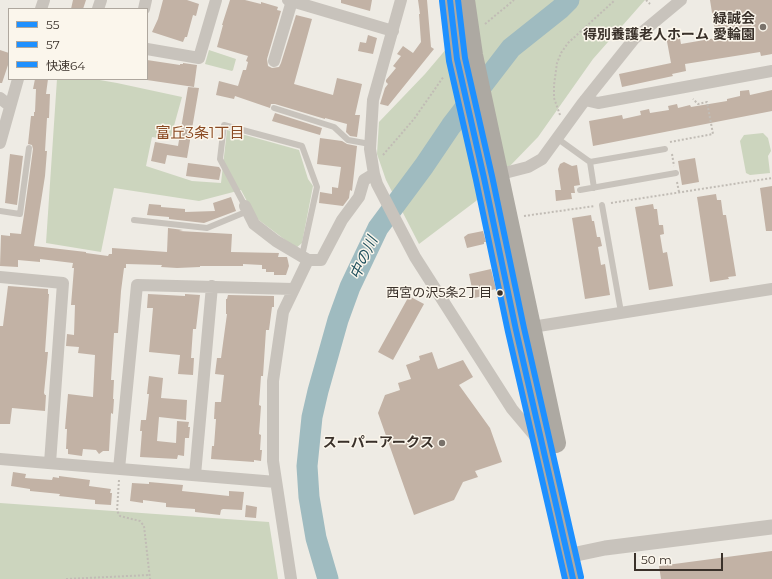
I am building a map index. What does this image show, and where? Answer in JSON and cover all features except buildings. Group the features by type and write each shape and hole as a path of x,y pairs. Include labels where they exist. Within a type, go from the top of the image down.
{"highway":[{"path":"450,0 459,62 481,133 532,327 558,456 574,555 573,579"},
{"path":"459,62 465,0"},
{"path":"492,176 516,330 544,450 574,555 587,579"}],"street":[{"path":"148,49 199,58 216,0"},
{"path":"401,0 373,100 370,144 375,179 415,257 512,408 544,450"},
{"path":"492,176 528,167 542,159 558,139 584,100 634,39 681,0"},
{"path":"274,60 290,1 393,31"},
{"path":"584,100 598,103 772,71"},
{"path":"0,143 18,80"},
{"path":"0,98 10,106"},
{"path":"246,209 254,224 276,240 305,258 321,260 342,220 359,197 364,180 375,179"},
{"path":"291,579 273,461 272,381 283,312 305,258"},
{"path":"0,277 63,284 50,463"},
{"path":"119,474 137,285 293,289"},
{"path":"194,475 212,286"},
{"path":"532,327 772,289"},
{"path":"0,459 50,463 119,474 194,475 276,482"},
{"path":"574,555 605,548 772,527"}],"lane":[{"path":"274,108 334,128 348,140 370,144"},
{"path":"134,220 207,228 246,209 220,159 224,125 302,146 317,187 305,258"},
{"path":"558,139 590,162 665,149"},
{"path":"0,211 20,214 29,148"},
{"path":"590,162 594,188"},
{"path":"580,190 676,173"},
{"path":"602,205 621,312"}],"path":[{"path":"480,27 491,20 514,0"},
{"path":"560,118 554,98 554,86 557,63 561,53 568,44 615,0"},
{"path":"646,0 650,4"},
{"path":"381,157 414,119 459,62"},
{"path":"679,192 670,141 713,134 707,102 698,104 693,99"},
{"path":"524,216 772,178"},
{"path":"119,474 117,511 120,516 140,520 144,526 150,579"},
{"path":"66,579 149,575"}],"green space":[{"path":"475,0 645,0 593,59 538,137 476,201 419,244 386,180 377,154 379,122 425,74 475,15"},
{"path":"209,50 236,59 233,70 205,64"},
{"path":"57,80 100,80 182,97 170,140 152,137 146,166 192,181 221,183 227,130 299,150 308,179 313,186 302,243 296,248 256,218 241,190 199,201 114,188 101,252 46,243"},
{"path":"763,133 768,138 771,151 768,156 770,173 750,175 746,173 740,141 744,135"},
{"path":"0,503 269,522 278,579 0,579"}],"waterway":[{"name":"中の川","path":"328,579 316,538 309,497 307,466 312,417 318,391 338,320 350,287 378,228 424,166 451,126 511,48 569,0"}],"transit line":[{"name":"55","path":"450,0 457,59 516,330 573,579"},
{"name":"快速64","path":"458,0 465,58 524,328 581,577"},
{"name":"57","path":"442,1 449,61 508,332 565,579"}],"place":[{"name":"緑誠会 得別養護老人ホーム 愛輪園","path":"763,27"},
{"name":"西宮の沢5条2丁目","path":"500,293"},
{"name":"スーパーアークス","path":"442,443"}],"district":[{"name":"富丘3条1丁目","path":"200,134"}]}
